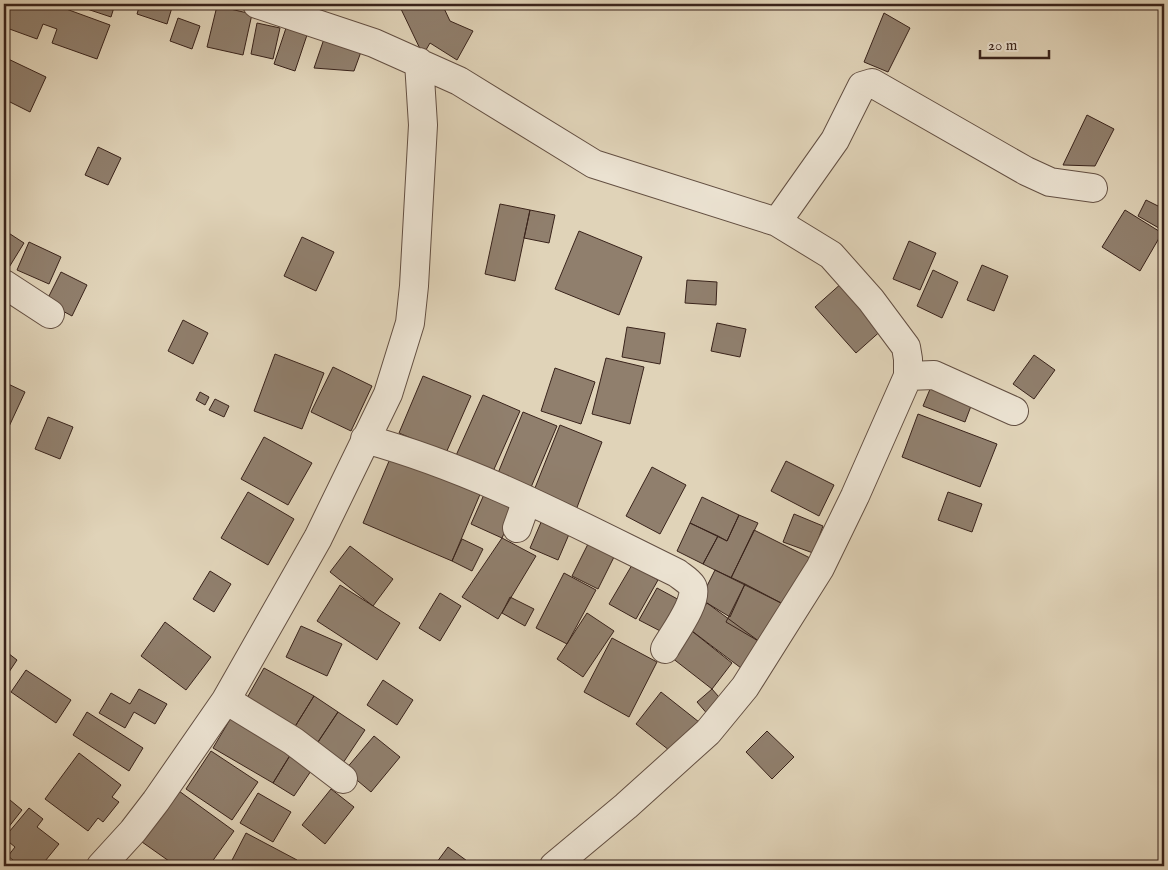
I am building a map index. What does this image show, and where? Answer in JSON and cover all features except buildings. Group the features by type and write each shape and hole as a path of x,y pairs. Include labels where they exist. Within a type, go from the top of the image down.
{"street":[{"path":"257,4 374,43 419,62 459,81 594,164 777,222 831,255 871,300 906,347 908,376 855,496 820,568 745,687 708,732 626,806 554,866"},
{"path":"101,866 133,831 156,801 226,700 318,538 388,394 410,322 417,248 423,125 419,62"},
{"path":"777,222 835,140 862,86 872,82 1026,171 1050,182 1093,188"},
{"path":"4,284 50,314"},
{"path":"908,376 934,376 1014,411"},
{"path":"365,439 409,451 455,468 677,573 687,581 694,592 692,602 665,649"},
{"path":"517,528 526,500"},
{"path":"226,700 293,741 343,779"}]}
